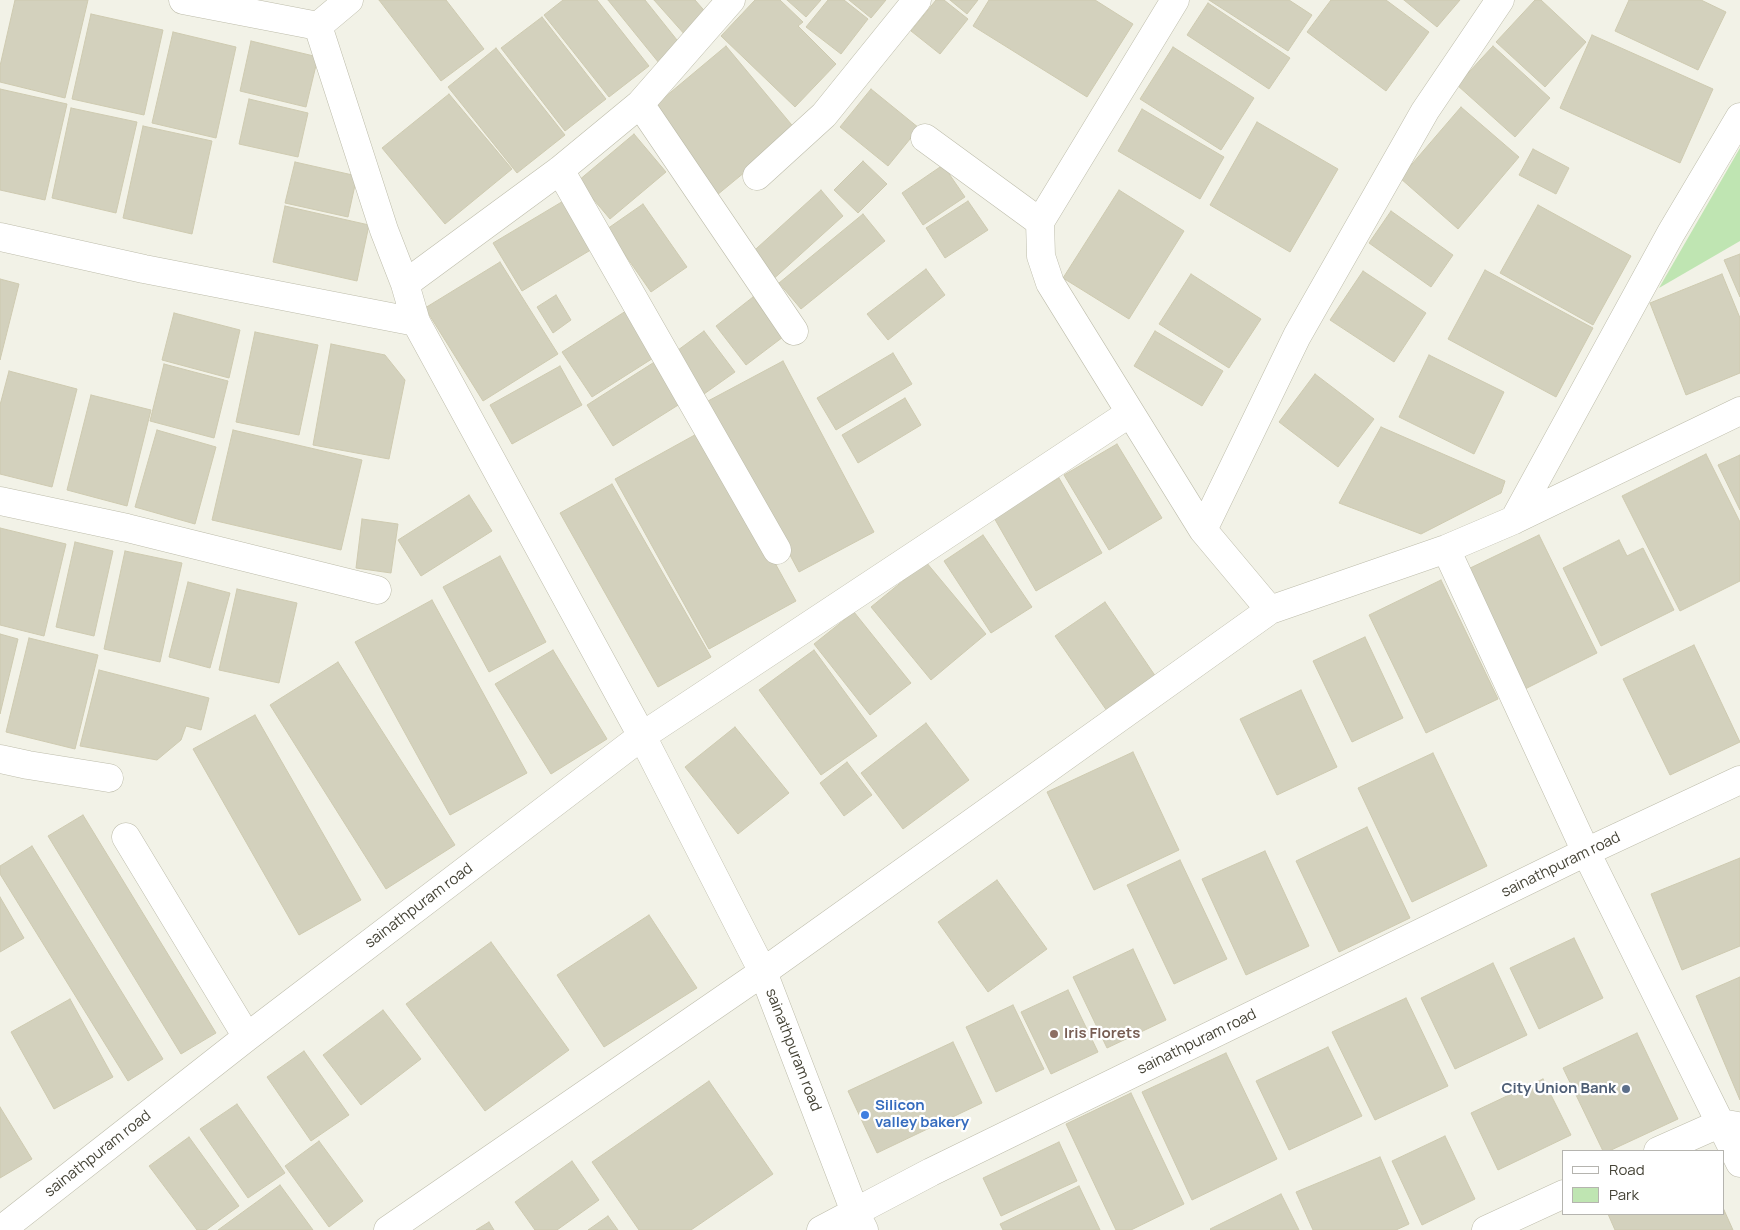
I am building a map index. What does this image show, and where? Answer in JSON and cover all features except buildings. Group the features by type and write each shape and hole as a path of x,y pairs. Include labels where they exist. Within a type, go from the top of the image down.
{"street":[{"path":"183,0 318,26"},
{"path":"318,26 349,0"},
{"path":"405,284 560,170 640,104 731,0"},
{"path":"757,176 824,115 917,0"},
{"path":"1203,530 1311,311 1425,110 1500,0"},
{"path":"1166,3 1040,222 1041,256 1050,283 1203,530 1270,610"},
{"path":"318,26 384,230 405,284 416,322 642,736 1130,412"},
{"path":"640,104 794,331"},
{"path":"1514,520 1672,233 1740,116"},
{"path":"924,138 1040,222"},
{"path":"560,170 778,550"},
{"path":"0,238 144,270 416,322"},
{"path":"388,1230 763,972 1270,610 1446,549 1514,520 1740,411"},
{"path":"0,501 127,528 376,590"},
{"path":"1446,549 1586,852 1730,1125 1740,1163"},
{"name":"sainathpuram road","path":"1,1230 247,1037 642,736 763,972 860,1221 940,1168 1586,852 1740,780"},
{"path":"0,759 109,778"},
{"path":"126,837 247,1037"},
{"path":"1661,1150 1730,1125"},
{"path":"1486,1230 1562,1195"},
{"path":"821,1230 860,1221"}],"green space":[{"path":"1740,148 1740,241 1659,288"}],"place":[{"name":"Iris Florets","path":"1054,1034"},
{"name":"City Union Bank","path":"1626,1089"},
{"name":"Silicon valley bakery","path":"865,1115"}]}
